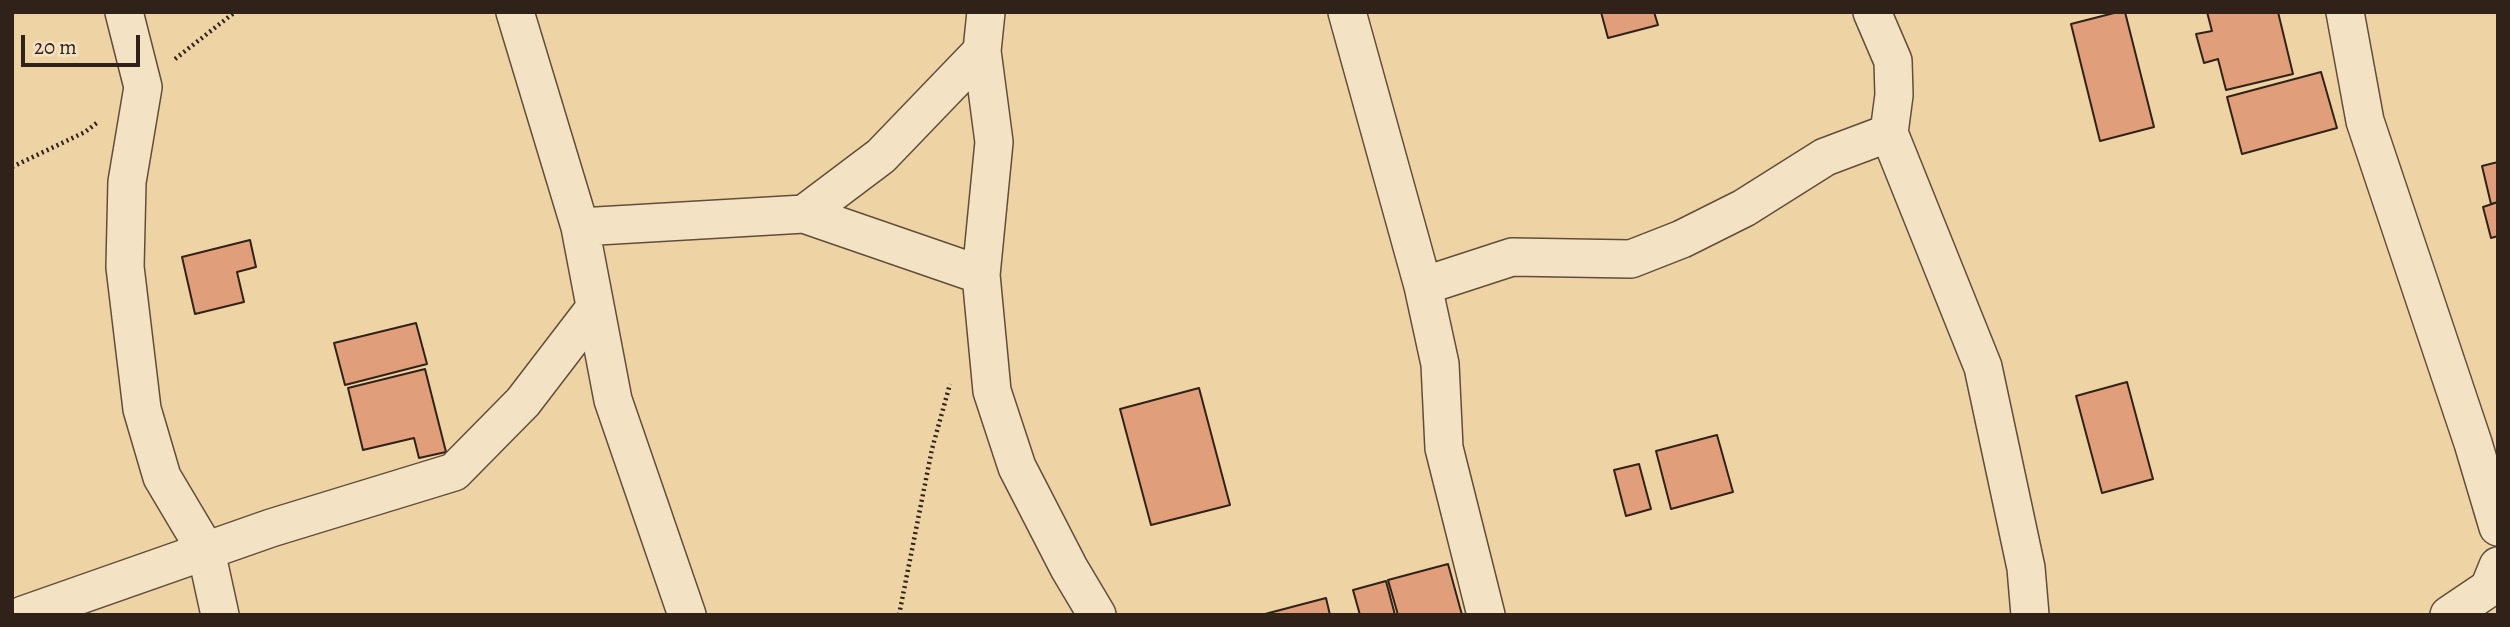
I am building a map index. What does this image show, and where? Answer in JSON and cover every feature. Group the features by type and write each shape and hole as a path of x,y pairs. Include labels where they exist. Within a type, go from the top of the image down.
{"street":[{"path":"124,12 143,87 127,181 125,267 142,409 162,477 206,551 220,615"},
{"path":"515,12 580,227 613,400 687,615"},
{"path":"986,12 982,51 994,142 981,275 992,391 1017,467 1069,568 1097,615"},
{"path":"1347,12 1423,286 1440,364 1444,448 1486,615"},
{"path":"1872,12 1893,61 1894,95 1889,133 1983,367 2026,568 2031,615"},
{"path":"2345,12 2365,121 2469,430 2498,527"},
{"path":"804,214 881,156 982,51"},
{"path":"1423,286 1512,257 1631,258 1682,239 1744,208 1825,157 1889,133"},
{"path":"580,227 804,214 981,275"},
{"path":"23,615 206,551 454,472 523,402 595,308"},
{"path":"2449,615 2489,588 2498,566"}],"path":[{"path":"899,615 932,449 951,383"}],"building":[{"path":"1601,12 1654,12 1658,25 1608,38"},
{"path":"2125,12 2154,127 2100,141 2071,24"},
{"path":"2207,12 2278,12 2293,74 2226,90 2218,59 2204,63 2196,34 2212,31"},
{"path":"2321,72 2337,128 2242,154 2227,97"},
{"path":"2498,162 2498,202 2491,204 2482,166"},
{"path":"2498,202 2498,236 2491,238 2483,207"},
{"path":"250,240 256,267 237,272 244,302 195,314 182,257"},
{"path":"416,323 427,364 345,385 334,343"},
{"path":"425,369 446,452 419,458 414,438 363,450 348,388"},
{"path":"2127,382 2153,479 2102,493 2076,396"},
{"path":"1199,388 1230,505 1151,525 1120,409"},
{"path":"1717,435 1733,492 1671,509 1656,451"},
{"path":"1639,464 1651,509 1626,516 1614,470"},
{"path":"1448,564 1462,615 1398,615 1388,580"},
{"path":"1386,581 1395,615 1360,615 1353,590"},
{"path":"1326,598 1330,615 1265,614"}]}
